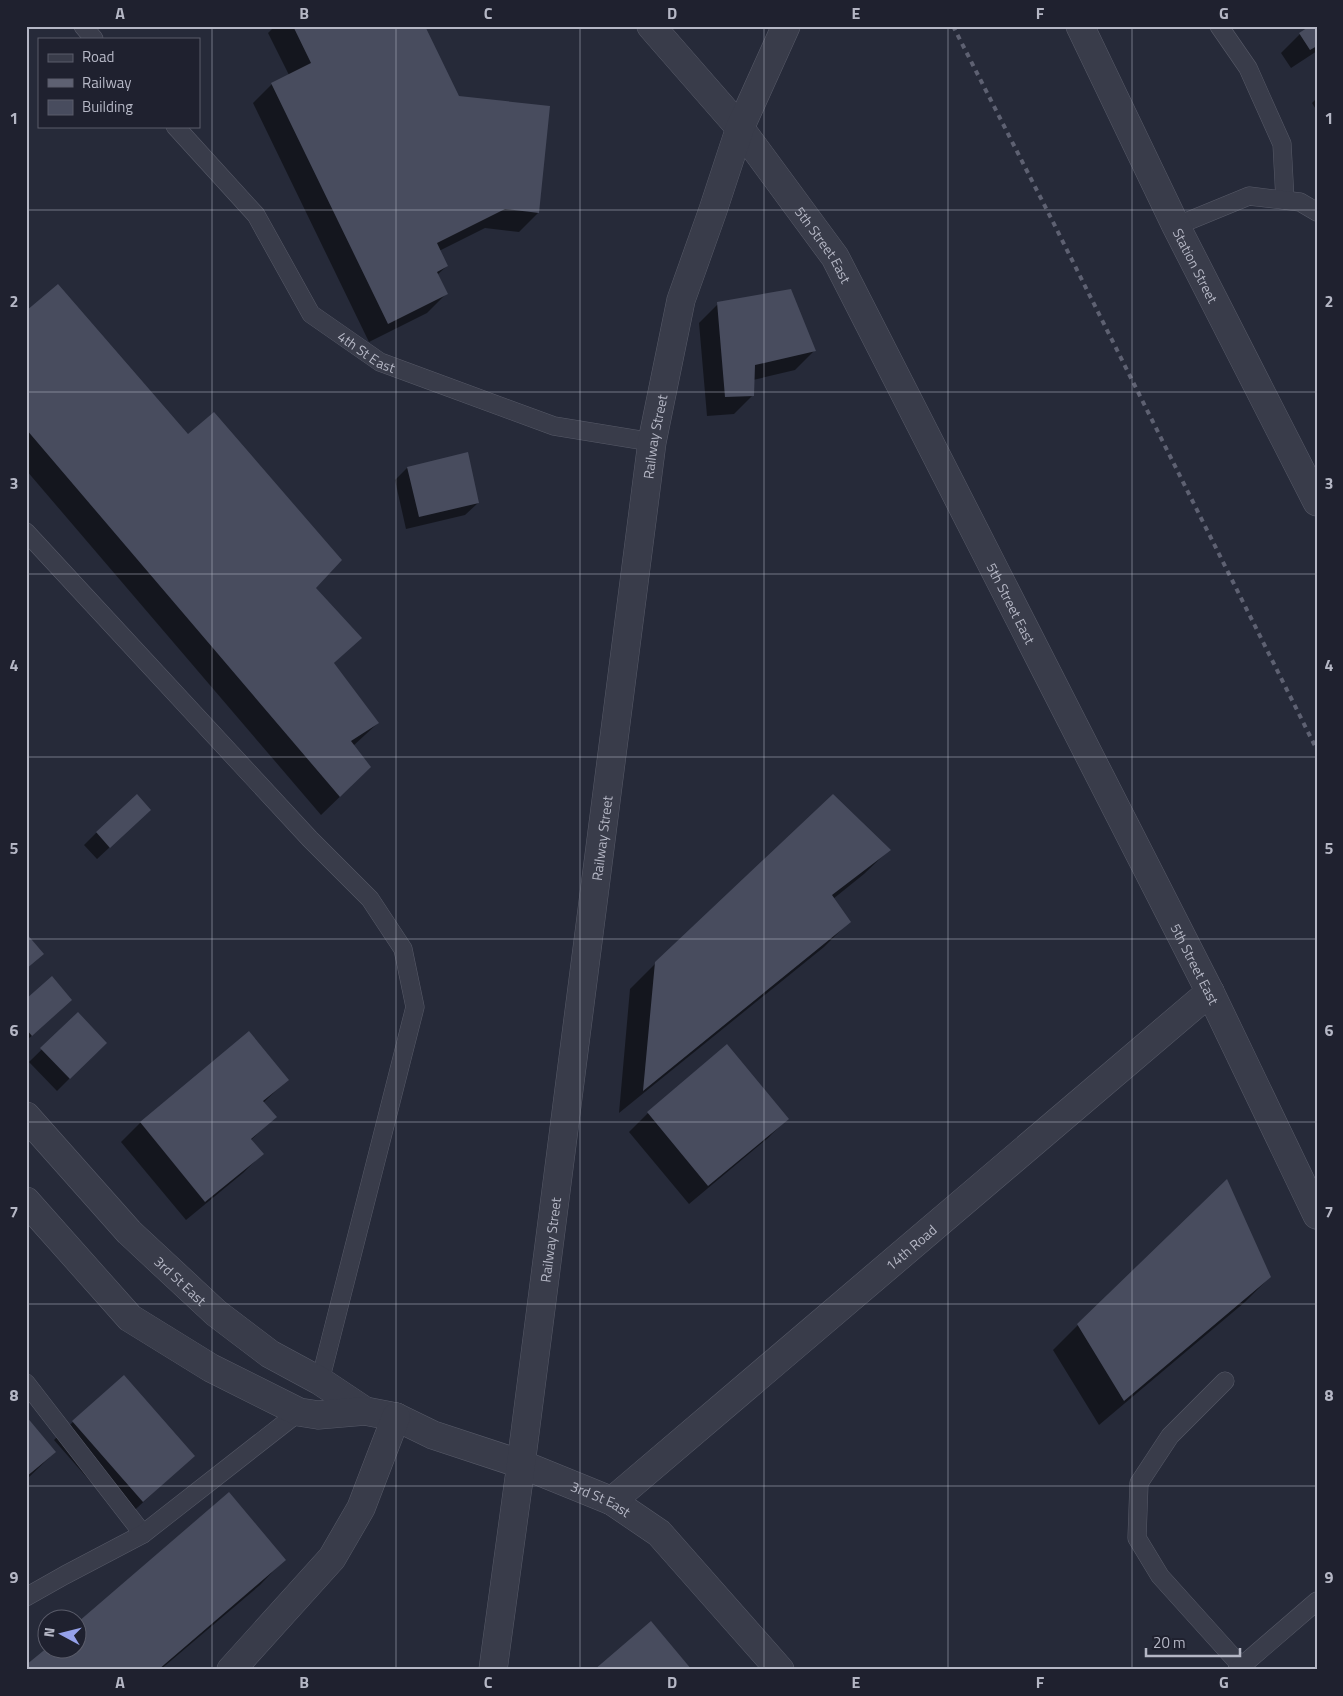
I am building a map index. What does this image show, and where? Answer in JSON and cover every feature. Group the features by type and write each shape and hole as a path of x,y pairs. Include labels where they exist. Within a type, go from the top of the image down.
{"street":[{"name":"5th Street East","path":"651,26 740,128 835,257 1210,992 1317,1215"},
{"name":"Railway Street","path":"493,1670 652,442 682,300 740,128 786,26"},
{"name":"Station Street","path":"1080,26 1176,226 1317,502"},
{"name":"14th Road","path":"612,1501 1210,992"},
{"name":"3rd St East","path":"26,1116 129,1232 216,1313 270,1354 320,1381 365,1411"},
{"name":"3rd St East","path":"26,1201 130,1318 211,1368 298,1412 318,1415 365,1411 396,1417 433,1435 521,1464 612,1501 659,1533 780,1670"},
{"path":"232,1670 332,1558 361,1508 396,1417"}],"lane":[{"path":"83,26 93,38"},
{"path":"1219,26 1248,68 1282,144 1285,200"},
{"name":"4th St East","path":"177,128 256,214 311,314 380,362 554,426 652,442"},
{"path":"1176,226 1249,196 1300,202 1317,212"},
{"path":"26,532 310,839 370,899 403,949 415,1007 320,1381"},
{"path":"1225,1381 1170,1436 1139,1483 1138,1538 1160,1576 1239,1668 1317,1601"},
{"path":"26,1383 143,1534"},
{"path":"26,1597 143,1534 298,1412"}],"building":[{"path":"293,26 425,26 459,96 550,106 539,213 505,209 437,243 448,266 437,272 448,294 388,324 271,83 311,63"},
{"path":"1310,26 1317,26 1317,46 1310,50 1299,33"},
{"path":"58,284 188,434 214,412 342,560 316,588 362,638 334,663 379,723 351,741 371,767 340,797 26,429 26,311"},
{"path":"791,289 816,351 755,365 754,396 725,397 717,302"},
{"path":"468,452 479,503 419,517 407,467"},
{"path":"137,794 151,810 110,848 96,832"},
{"path":"833,794 891,850 832,895 851,922 643,1091 655,962"},
{"path":"26,933 44,954 26,969"},
{"path":"52,976 72,1000 32,1036 26,1029 26,999"},
{"path":"78,1012 107,1043 70,1079 40,1048"},
{"path":"249,1031 289,1080 263,1101 277,1117 251,1139 264,1154 205,1202 140,1122"},
{"path":"727,1044 789,1119 708,1186 647,1112"},
{"path":"1227,1179 1271,1277 1124,1401 1077,1324"},
{"path":"124,1375 195,1456 143,1502 72,1421"},
{"path":"26,1416 56,1452 26,1477"},
{"path":"229,1492 286,1560 158,1670 26,1670 26,1665 38,1655 38,1658 88,1658 88,1613"},
{"path":"651,1621 692,1670 594,1670"}],"railway":[{"path":"953,26 1317,750"}]}
